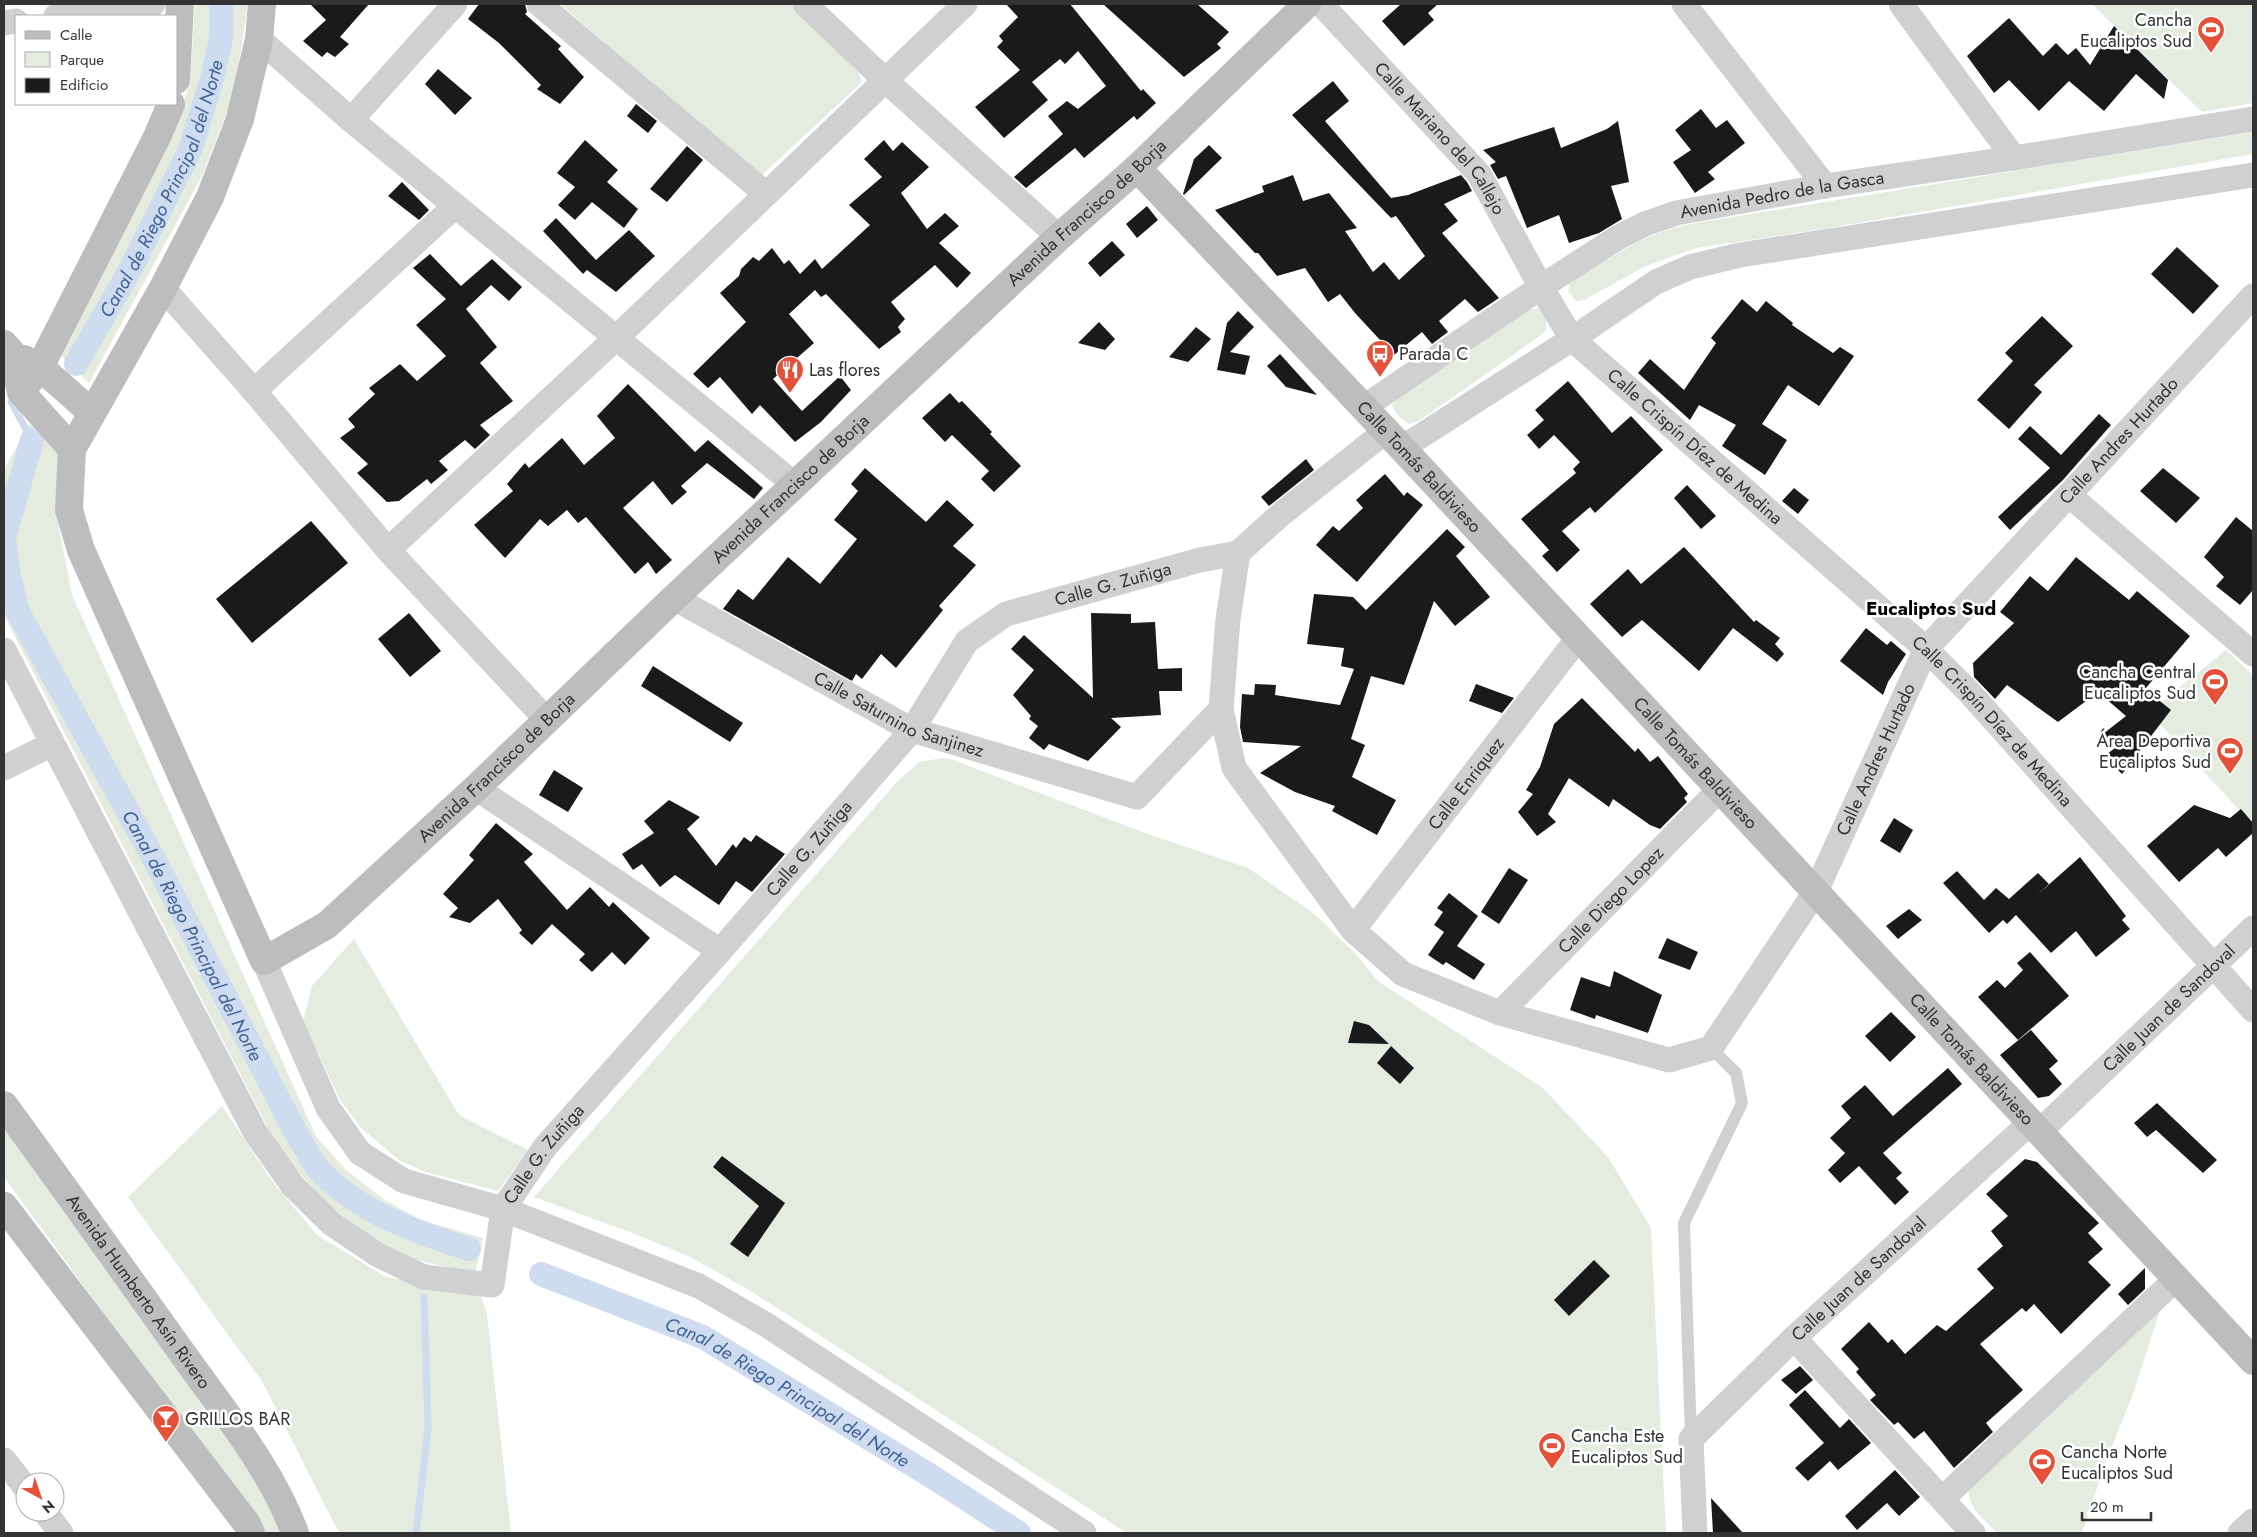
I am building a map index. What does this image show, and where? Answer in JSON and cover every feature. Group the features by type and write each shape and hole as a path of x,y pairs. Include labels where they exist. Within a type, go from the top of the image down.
{"street":[{"path":"64,15 153,4"},
{"path":"178,42 180,4"},
{"path":"262,4 259,39 240,119 210,197 162,288 72,449 70,510 80,550 328,1108 360,1153 404,1181 503,1209 699,1286 765,1324 1084,1533"},
{"path":"351,120 455,4"},
{"path":"539,4 765,193"},
{"path":"806,4 885,80 1059,237"},
{"path":"388,550 615,339 765,193 965,4"},
{"name":"Avenida Francisco de Borja","path":"264,961 327,925 476,788 546,719 794,484 1059,237 1137,168 1307,4"},
{"name":"Calle Mariano del Callejo","path":"1321,4 1479,174 1541,287"},
{"path":"1684,4 1825,186"},
{"path":"1901,4 2014,158"},
{"path":"259,39 351,120 615,339 794,484"},
{"path":"21,392 40,367 157,137 171,105"},
{"name":"Avenida Pedro de la Gasca","path":"1364,408 1541,287 1617,238 1676,213 1825,186 2014,158 2253,119"},
{"name":"Calle Tomás Baldivieso","path":"1137,168 1394,439 2036,1127 2175,1280 2253,1361"},
{"path":"1711,1048 1669,1060 1500,1013 1402,974 1353,930 1234,768 1221,709 1228,619 1238,553 1280,516 1394,439 1572,339 1656,282 1690,267 1740,255 2253,175"},
{"path":"254,392 455,206"},
{"name":"Calle Crispín Díez de Medina","path":"1541,287 1572,339 1926,649 1969,692 2253,1010"},
{"path":"162,288 254,392 388,550 546,719"},
{"name":"Calle Andres Hurtado","path":"1711,1048 1816,891 1926,649 2253,296"},
{"path":"8,348 40,367 91,412"},
{"path":"8,348 21,392 72,449"},
{"path":"2069,495 2253,654"},
{"name":"Calle G. Zuñiga","path":"52,744 255,1132 293,1186 332,1224 378,1255 424,1277 492,1285 503,1209 546,1147 912,730 967,641 1006,614 1200,560 1238,553"},
{"name":"Calle Saturnino Sanjinez","path":"674,598 912,730 1137,798 1221,709"},
{"name":"Calle Enriquez","path":"1353,930 1578,637"},
{"path":"4,650 52,744 4,768"},
{"path":"476,788 720,951"},
{"name":"Calle Diego Lopez","path":"1500,1013 1720,789"},
{"name":"Calle Juan de Sandoval","path":"1691,1439 1794,1338 2036,1127 2253,928"},
{"name":"Avenida Humberto Asín Rivero","path":"4,1105 254,1453 285,1507 295,1533"},
{"path":"4,1206 156,1408 247,1524 251,1533"},
{"path":"1942,1499 2175,1280"},
{"path":"1794,1338 1973,1533"},
{"path":"1691,1439 1695,1533"},
{"path":"4,1460 15,1474"},
{"path":"2240,1533 2253,1521"},
{"path":"53,1522 61,1533"}],"lane":[{"path":"1691,1439 1684,1223 1742,1104 1736,1073 1711,1048"}],"green space":[{"path":"195,4 248,4 234,94 202,176 89,383 57,352 179,114 190,84"},
{"path":"560,4 790,4 853,56 862,82 761,176"},
{"path":"2092,4 2253,4 2253,103 2202,112"},
{"path":"2253,132 2253,154 1823,229 1696,248 1646,266 1584,300 1576,301 1568,291 1570,283 1625,249 1653,235 1684,225"},
{"path":"1538,308 1544,315 1547,326 1544,333 1419,421 1409,424 1397,414 1392,405 1397,399 1528,310"},
{"path":"34,417 60,446 56,513 72,595 316,1136 345,1169 383,1199 421,1220 483,1238 475,1274 417,1260 372,1238 325,1202 292,1164 271,1134 10,627 4,614 4,469"},
{"name":"Área Deportiva Eucaliptos Sud","path":"2226,650 2253,675 2253,825 2149,712"},
{"path":"943,758 953,760 1148,834 1248,868 1312,912 1354,952 1379,982 1542,1087 1608,1157 1651,1228 1666,1533 1127,1533 749,1290 690,1257 635,1234 534,1197 895,784 919,762"},
{"path":"354,939 459,1115 528,1150 498,1191 425,1172 399,1160 362,1129 340,1100 303,1021 312,986"},
{"path":"222,1106 272,1181 317,1235 386,1277 479,1291 487,1314 511,1533 339,1533 263,1383 128,1197"},
{"path":"4,1128 204,1403 260,1487 282,1533 264,1533 4,1177"},
{"path":"2161,1307 2133,1394 2105,1464 2082,1533 1997,1533 1973,1506 1970,1500 1969,1486"}],"building":[{"path":"310,4 369,4 340,37 349,44 335,57 327,52 322,57 303,41 326,20"},
{"path":"479,4 525,4 527,12 525,14 561,46 558,49 584,77 560,104 537,89 541,85 499,43 468,19"},
{"path":"1006,4 1070,4 1141,91 1143,89 1156,103 1137,120 1134,116 1084,158 1075,148 1026,188 1014,177 1063,134 1048,116 1067,101 1078,109 1106,86 1078,51 1065,64 1060,59 1032,82 1048,100 1004,138 975,107 1020,70 997,47 1003,41 999,36 1018,17"},
{"path":"1103,4 1197,4 1229,32 1217,44 1221,48 1184,77"},
{"path":"1401,4 1438,4 1428,13 1434,20 1404,46 1382,21"},
{"path":"2009,18 2043,56 2056,43 2068,55 2076,48 2090,65 2114,26 2168,80 2164,99 2136,74 2104,111 2069,81 2039,111 2009,80 1994,93 1967,56"},
{"path":"438,69 472,98 455,115 425,84"},
{"path":"1333,81 1349,101 1325,121 1391,198 1408,195 1461,175 1472,191 1444,204 1458,221 1442,233 1499,298 1478,312 1465,299 1439,321 1448,332 1432,344 1422,332 1394,355 1340,294 1328,302 1305,268 1277,276 1258,253 1255,253 1215,210 1264,192 1262,186 1293,175 1303,201 1329,193 1357,228 1345,231 1373,272 1384,262 1399,280 1425,256 1396,216 1391,218 1292,115"},
{"path":"636,104 657,121 648,133 627,116"},
{"path":"1701,109 1716,128 1727,120 1745,143 1708,172 1715,179 1695,193 1673,162 1691,150 1675,130"},
{"path":"1618,121 1629,182 1611,186 1622,219 1599,233 1569,243 1559,215 1527,228 1506,176 1498,179 1490,165 1496,162 1483,150 1554,127 1561,148 1607,129"},
{"path":"585,140 618,170 607,182 638,209 624,228 592,202 575,220 558,205 575,187 557,173"},
{"path":"884,140 893,151 902,142 929,167 901,193 927,229 945,213 959,226 939,243 971,273 957,288 935,265 891,302 905,319 898,327 901,332 879,349 826,294 821,297 815,290 789,314 814,343 773,379 802,411 840,376 851,390 821,422 795,442 760,405 752,414 720,377 708,388 693,374 746,322 720,293 739,276 741,269 753,257 759,261 772,248 784,264 789,260 800,274 815,259 822,269 870,225 849,205 882,177 864,159"},
{"path":"1209,145 1222,158 1184,195 1194,159"},
{"path":"687,146 703,160 667,202 650,189"},
{"path":"402,182 429,210 419,220 388,196"},
{"path":"1147,206 1158,220 1137,238 1126,224"},
{"path":"556,218 596,260 629,230 655,256 616,292 587,270 583,274 543,231"},
{"path":"1112,241 1125,255 1100,277 1088,263"},
{"path":"2177,247 2219,286 2193,314 2151,274"},
{"path":"430,254 461,286 492,259 522,287 509,301 491,285 466,309 497,347 480,363 513,401 480,425 490,435 475,449 465,440 439,461 448,470 431,484 427,479 399,501 387,502 357,473 368,464 340,438 355,427 348,419 375,394 369,388 400,364 417,381 446,356 416,325 446,299 413,268"},
{"path":"1742,299 1757,312 1766,301 1793,323 1792,325 1833,353 1840,347 1854,356 1819,406 1788,385 1762,424 1787,440 1765,475 1722,446 1736,425 1699,405 1690,420 1638,373 1650,359 1684,390 1716,343 1711,338"},
{"path":"1238,311 1254,327 1230,352 1250,356 1245,375 1217,370 1227,323"},
{"path":"2042,316 2073,346 2034,385 2042,392 2009,429 1977,400 2013,361 2005,353"},
{"path":"1099,322 1115,339 1105,350 1078,343"},
{"path":"1196,327 1211,339 1188,362 1169,357"},
{"path":"1280,354 1317,395 1286,387 1267,366"},
{"path":"1568,381 1612,433 1631,416 1663,450 1595,513 1590,507 1562,531 1580,550 1557,572 1542,556 1549,550 1521,519 1576,473 1573,469 1580,462 1554,435 1539,449 1527,435 1544,420 1535,410"},
{"path":"628,384 695,452 708,440 763,488 754,499 707,463 681,486 687,492 672,505 653,481 623,508 672,560 656,574 648,562 635,574 586,517 578,523 567,510 548,526 540,519 505,558 474,525 513,491 507,484 525,463 529,468 562,438 584,465 615,438 597,416"},
{"path":"950,393 959,403 962,401 1021,466 994,492 981,479 989,471 952,435 945,442 922,418"},
{"path":"2099,414 2111,425 2063,480 2010,530 1998,517 2050,468 2018,439 2030,426 2061,455"},
{"path":"1306,459 1314,470 1269,506 1261,497"},
{"path":"865,468 926,522 947,500 974,525 953,546 976,565 939,606 943,610 896,668 881,654 862,679 856,674 852,681 723,609 738,589 753,600 788,557 820,584 857,539 834,520 858,491 851,484"},
{"path":"2163,468 2200,498 2176,523 2140,491"},
{"path":"1385,474 1404,496 1407,492 1423,505 1357,582 1316,545 1333,526 1339,531 1363,508 1356,500"},
{"path":"1687,485 1716,516 1701,529 1674,498"},
{"path":"1794,488 1809,500 1798,514 1782,501"},
{"path":"2236,517 2253,531 2253,590 2240,605 2216,586 2224,577 2204,557"},
{"path":"311,521 348,563 252,643 216,599"},
{"path":"1447,529 1465,547 1456,556 1490,597 1455,626 1434,601 1404,685 1371,676 1351,739 1365,745 1352,777 1396,800 1377,835 1332,811 1335,806 1295,792 1260,773 1301,746 1243,742 1240,727 1242,694 1254,695 1255,684 1276,685 1275,695 1340,705 1354,669 1341,666 1344,648 1307,644 1314,594 1353,597 1366,610"},
{"path":"1684,547 1754,622 1756,620 1780,638 1775,644 1784,654 1777,662 1733,628 1699,671 1642,620 1622,637 1590,604 1628,569 1641,584"},
{"path":"2076,557 2129,600 2137,591 2190,636 2145,689 2171,710 2122,774 2104,756 2118,746 2103,734 2126,716 2098,692 2058,722 2007,685 1995,699 1974,677 1973,663 2014,623 2000,612 2030,576 2048,591"},
{"path":"409,613 441,651 410,677 378,639"},
{"path":"1091,613 1131,614 1131,623 1155,622 1158,669 1182,668 1182,691 1159,691 1161,715 1111,718 1121,727 1088,761 1049,744 1044,750 1029,738 1038,726 1029,719 1031,716 1013,695 1034,670 1011,649 1024,635 1093,698"},
{"path":"1866,628 1887,645 1891,641 1906,654 1888,682 1883,695 1840,661"},
{"path":"653,666 743,723 730,742 641,686"},
{"path":"1476,684 1514,698 1502,713 1469,701"},
{"path":"1582,698 1635,752 1638,748 1650,762 1658,756 1688,794 1684,798 1687,802 1660,829 1650,825 1613,799 1609,807 1569,778 1548,814 1556,822 1537,836 1518,812 1533,794 1526,790 1540,767 1554,724"},
{"path":"554,770 583,788 568,812 539,795"},
{"path":"669,800 700,817 687,829 716,866 733,844 736,848 744,837 751,842 756,835 785,854 752,892 736,881 719,905 675,875 660,887 642,864 633,870 622,854 654,833 644,821"},
{"path":"2194,805 2230,818 2241,809 2253,823 2253,833 2226,857 2218,848 2179,882 2147,846"},
{"path":"1894,818 1913,830 1900,853 1880,841"},
{"path":"496,823 533,854 524,862 567,910 590,887 609,907 613,902 650,938 625,965 612,952 592,972 579,960 585,954 552,924 532,945 519,933 522,930 498,899 470,923 449,917 458,908 443,894 474,860 469,855"},
{"path":"2080,857 2126,916 2122,920 2130,929 2096,957 2076,931 2051,953 2016,915 2007,924 2003,920 1989,933 1943,883 1957,871 1984,900 1996,888 2009,899 2038,873 2049,884 2036,896"},
{"path":"1509,868 1528,880 1499,924 1481,912"},
{"path":"1449,893 1478,916 1457,946 1485,964 1474,980 1446,962 1443,965 1428,955 1444,932 1434,925 1443,912 1437,908"},
{"path":"1909,909 1922,920 1898,939 1886,926"},
{"path":"1667,938 1698,952 1690,970 1658,958"},
{"path":"2030,952 2069,996 2018,1040 1978,997 1997,980 2005,988 2023,970 2017,963"},
{"path":"1614,971 1662,995 1648,1033 1596,1015 1595,1019 1570,1010 1581,977 1610,987"},
{"path":"1891,1012 1916,1037 1890,1062 1865,1036"},
{"path":"1354,1021 1369,1025 1389,1044 1348,1043"},
{"path":"2031,1030 2058,1061 2049,1069 2062,1084 2049,1096 2038,1098 2000,1055"},
{"path":"1391,1046 1414,1068 1400,1084 1377,1063"},
{"path":"1948,1068 1962,1084 1883,1153 1902,1173 1896,1178 1909,1192 1895,1205 1859,1166 1840,1183 1828,1170 1845,1153 1830,1138 1851,1118 1841,1106 1865,1085 1893,1116"},
{"path":"2157,1103 2217,1160 2203,1173 2156,1130 2147,1137 2134,1123"},
{"path":"722,1156 785,1203 748,1257 730,1244 759,1206 713,1167"},
{"path":"2025,1159 2037,1162 2099,1223 2088,1233 2103,1249 2088,1262 2111,1285 2061,1334 2034,1304 2026,1312 2022,1308 1980,1344 2023,1390 1986,1423 1993,1432 1954,1468 1924,1431 1914,1439 1898,1422 1894,1425 1870,1400 1876,1395 1856,1372 1859,1369 1841,1349 1869,1322 1888,1343 1892,1339 1905,1354 1937,1325 1946,1331 1994,1288 1977,1269 2003,1246 1991,1231 2008,1216 1986,1194"},
{"path":"1594,1260 1610,1276 1569,1316 1554,1300"},
{"path":"2145,1268 2145,1289 2128,1305 2118,1294"},
{"path":"1800,1366 1813,1380 1796,1394 1781,1380"},
{"path":"1805,1390 1840,1428 1849,1419 1871,1443 1838,1470 1830,1461 1808,1481 1795,1468 1824,1443 1789,1405"},
{"path":"1895,1470 1920,1497 1899,1516 1887,1503 1857,1530 1845,1516"},
{"path":"1711,1498 1743,1533 1713,1533"}],"waterway":[{"name":"Canal de Riego Principal del Norte","path":"76,364 130,270 190,150 213,75 221,38 221,4"},
{"path":"11,402 32,440"},
{"name":"Canal de Riego Principal del Norte","path":"4,538 32,440"},
{"name":"Canal de Riego Principal del Norte","path":"4,542 9,576 18,612 155,861 296,1133 314,1163 336,1186 371,1210 430,1236 469,1249"},
{"name":"Canal de Riego Principal del Norte","path":"541,1274 703,1337 931,1476 1019,1533"},
{"path":"416,1533 428,1429 424,1297"}],"place":[{"name":"Cancha Eucaliptos Sud","path":"2211,54"},
{"name":"Parada C","path":"1380,378"},
{"name":"Las flores","path":"790,394"},
{"name":"Cancha Central Eucaliptos Sud","path":"2215,706"},
{"name":"Área Deportiva Eucaliptos Sud","path":"2230,775"},
{"name":"GRILLOS BAR","path":"166,1443"},
{"name":"Cancha Este Eucaliptos Sud","path":"1552,1470"},
{"name":"Cancha Norte Eucaliptos Sud","path":"2042,1486"}],"district":[{"name":"Eucaliptos Sud","path":"1931,608"}]}
